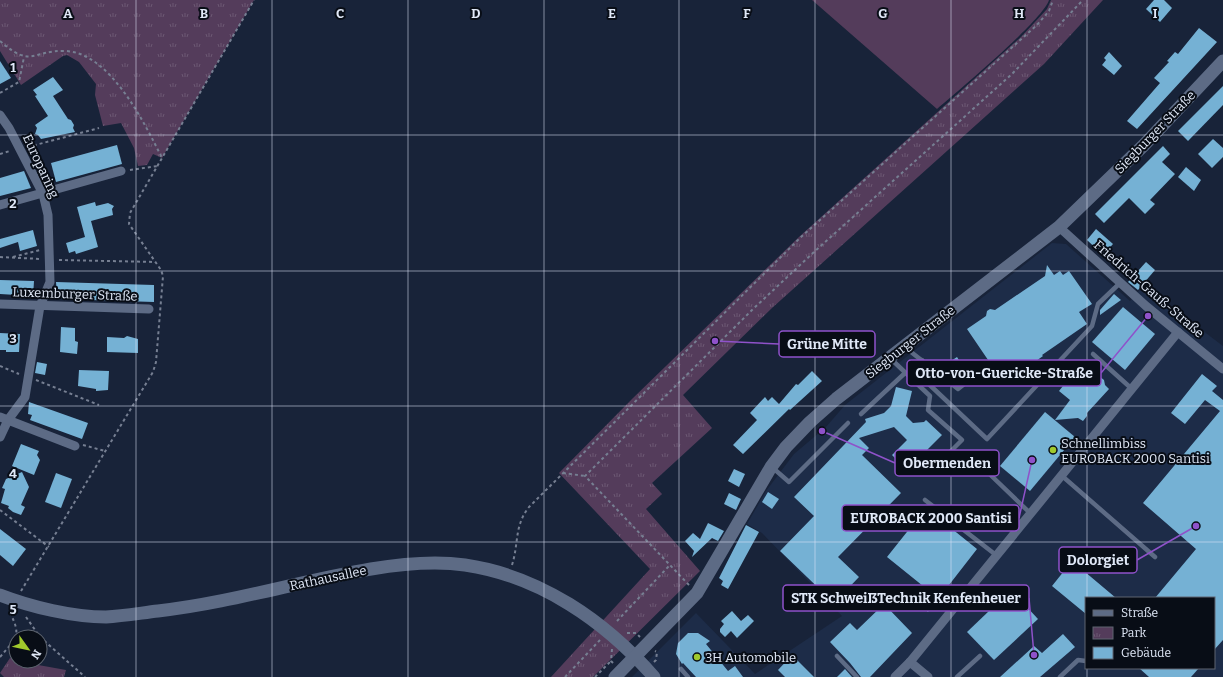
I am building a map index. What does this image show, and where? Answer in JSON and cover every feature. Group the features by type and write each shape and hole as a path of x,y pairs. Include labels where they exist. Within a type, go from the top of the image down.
{"street":[{"name":"Siegburger Straße","path":"615,677 697,593 771,467 786,447 810,422 836,399 1059,227 1149,141 1223,61"},
{"name":"Europaring","path":"0,115 43,194 48,215 50,282 40,306 24,397 4,419 0,437"},
{"path":"0,205 121,171"},
{"name":"Friedrich-Gauß-Straße","path":"1059,227 1120,283 1223,369"},
{"name":"Luxemburger Straße","path":"0,304 149,309"},
{"path":"895,677 910,662 1178,332"},
{"path":"4,419 75,446"},
{"name":"Rathausallee","path":"0,594 52,611 105,617 186,608 372,569 422,564 465,565 510,576 543,589 580,611 606,629 635,656 654,677"},
{"path":"910,662 928,677"}],"lane":[{"path":"922,360 916,372 987,439 1092,326 1098,304 1120,283"},
{"path":"904,346 958,389 977,374"},
{"path":"1093,354 1132,389"},
{"path":"890,357 930,396 928,410 962,440 930,472"},
{"path":"861,414 905,373"},
{"path":"771,467 789,482 848,423"},
{"path":"977,462 1030,513"},
{"path":"1061,475 1155,557"},
{"path":"926,500 996,555"},
{"path":"837,656 857,677"},
{"path":"957,677 980,656"},
{"path":"1060,677 1078,660 1085,661"},
{"path":"681,669 688,677"}],"path":[{"path":"21,590 49,547 153,372 156,362 163,276 162,270 129,224 130,213 254,0"},
{"path":"510,576 517,549 518,531 521,517 562,473 800,238 1037,25 1049,11 1053,0"},
{"path":"585,476 752,310 814,252 1012,74 1083,0"},
{"path":"0,41 11,51 24,57 64,51 80,55 98,64 108,73 133,105 162,158"},
{"path":"0,93 19,82 24,57"},
{"path":"0,154 99,128"},
{"path":"121,171 158,166"},
{"path":"12,258 49,248"},
{"path":"0,257 49,260 155,262"},
{"path":"0,366 99,405"},
{"path":"75,446 83,445 105,451"},
{"path":"562,473 585,476 669,566 697,593"},
{"path":"0,510 49,547"},
{"path":"617,621 669,566"},
{"path":"0,657 15,639 17,631 10,612"},
{"path":"26,617 40,637 85,677"},
{"path":"565,677 600,640"},
{"path":"595,677 611,661"}],"shaded area":[{"path":"1052,243 1066,244 1130,301 1147,282 1153,293 1223,346 1223,677 632,677 696,613 755,674 842,616 762,533 747,524 766,491 794,454 826,427 845,405"}],"green space":[{"path":"0,0 254,0 162,158 153,154 147,165 138,166 134,148 121,123 103,126 95,95 96,84 79,62 67,55 63,56 21,85 0,51"},
{"path":"812,0 1049,0 1032,23 1016,39 937,109"},
{"path":"1051,0 1103,0 1044,64 772,308 683,395 712,428 652,483 662,494 646,509 700,571 593,677 551,677 650,569 559,473 633,398 800,236 1022,36 1047,9"},
{"path":"8,661 8,669 48,669 48,667 66,670 64,677 4,677 0,673"}],"building":[{"path":"1154,0 1164,0 1172,8 1160,22 1146,9"},
{"path":"1199,28 1217,42 1137,129 1127,121 1160,83 1154,78 1169,62 1167,61 1175,52 1178,54"},
{"path":"1109,52 1122,66 1114,75 1102,65 1106,60 1104,58"},
{"path":"0,61 11,78 0,84"},
{"path":"53,77 63,90 53,96 68,119 71,120 74,125 73,128 75,132 41,139 35,134 37,128 35,125 48,116 35,96 37,95 33,90"},
{"path":"1223,86 1223,105 1188,141 1178,131"},
{"path":"1213,139 1223,148 1223,157 1212,168 1198,154"},
{"path":"117,145 122,164 56,182 51,163"},
{"path":"1163,146 1170,154 1162,162 1175,174 1150,200 1155,204 1145,214 1129,198 1104,223 1095,214"},
{"path":"1186,167 1201,180 1194,191 1178,177"},
{"path":"24,171 31,188 0,196 0,178"},
{"path":"95,202 96,206 108,203 114,206 112,209 113,215 91,221 98,247 76,254 75,251 69,253 66,243 85,237 77,207"},
{"path":"1096,229 1113,244 1103,255 1087,240"},
{"path":"33,230 37,246 20,251 18,242 0,248 0,239"},
{"path":"1146,262 1155,270 1138,290 1128,282"},
{"path":"1047,265 1054,275 1060,271 1063,275 1069,271 1092,304 1079,312 1087,324 1042,355 1043,356 1025,369 1003,382 967,329 986,316 987,311 990,309 995,310 1045,276"},
{"path":"0,280 34,281 33,296 0,294"},
{"path":"56,282 154,285 154,302 61,299 61,296 57,296"},
{"path":"1114,294 1121,300 1100,315 1100,310"},
{"path":"1123,307 1155,334 1125,370 1092,342"},
{"path":"61,327 75,328 75,341 78,342 77,354 60,352"},
{"path":"0,333 20,334 19,352 6,352 6,350 0,350"},
{"path":"127,336 138,339 138,353 107,352 107,337 124,338"},
{"path":"957,357 962,365 951,373 945,365"},
{"path":"37,362 47,364 45,375 35,373"},
{"path":"79,370 109,371 108,390 96,391 96,389 78,386"},
{"path":"812,371 822,381 790,410 789,409 743,454 733,445 757,420 750,413 765,397 768,401 772,397 779,404 796,384 798,385"},
{"path":"1074,372 1086,381 1094,372 1104,380 1105,385 1109,389 1087,413 1087,416 1083,421 1078,418 1055,420 1070,400 1059,391"},
{"path":"1202,374 1217,386 1212,391 1223,400 1223,640 1215,649 1215,597 1156,597 1196,549 1143,503 1220,411 1205,400 1185,424 1171,413"},
{"path":"896,387 912,391 906,416 913,423 924,422 926,420 942,435 907,470 892,455 907,440 894,427 859,438 869,448 862,455 901,493 838,557 859,577 834,603 780,551 814,516 794,497 866,422 865,419 884,413 891,406"},
{"path":"29,402 88,423 82,439 30,420 32,415 28,414"},
{"path":"1045,412 1075,437 1030,491 1000,466"},
{"path":"21,444 39,451 37,455 40,460 34,475 12,466"},
{"path":"734,469 745,474 739,487 728,481"},
{"path":"22,472 29,487 21,505 25,507 21,515 13,512 8,508 9,506 1,503 5,489 2,488 6,479"},
{"path":"56,473 72,479 61,508 45,502"},
{"path":"768,492 779,499 772,509 762,502"},
{"path":"729,493 741,499 736,510 724,504"},
{"path":"926,508 977,549 928,612 913,600 923,586 887,557"},
{"path":"708,523 724,531 718,541 712,538 692,557 694,551 685,541 693,533 700,539"},
{"path":"746,525 759,532 728,589 721,585 723,581 719,578"},
{"path":"0,529 26,549 13,566 0,555"},
{"path":"1072,561 1115,597 1085,597 1085,613 1052,586"},
{"path":"1011,590 1038,619 994,660 967,632"},
{"path":"884,604 912,633 870,677 861,677 830,642 850,623 857,630"},
{"path":"732,611 741,621 748,615 754,621 737,638 731,631 725,637 720,632 720,629 724,624 721,621"},
{"name":"3H Automobile","path":"688,633 698,633 710,641 706,644 728,671 735,666 743,677 696,677 683,663 682,664 676,654 678,643"},
{"path":"1063,634 1075,647 1040,677 1000,677 1034,646 1042,653"},
{"path":"792,655 814,677 785,677 778,670"},
{"path":"845,669 852,677 837,677"},
{"path":"1140,669 1198,669 1191,677 1149,677"}],"place":[{"name":"Otto-von-Guericke-Straße","path":"1148,316"},
{"name":"Grüne Mitte","path":"715,341"},
{"name":"Obermenden","path":"822,431"},
{"name":"Schnellimbiss EUROBACK 2000 Santisi","path":"1053,450"},
{"name":"EUROBACK 2000 Santisi","path":"1032,460"},
{"name":"Dolorgiet","path":"1196,526"},
{"name":"STK SchweißTechnik Kenfenheuer","path":"1034,655"},
{"name":"3H Automobile","path":"697,657"}]}
